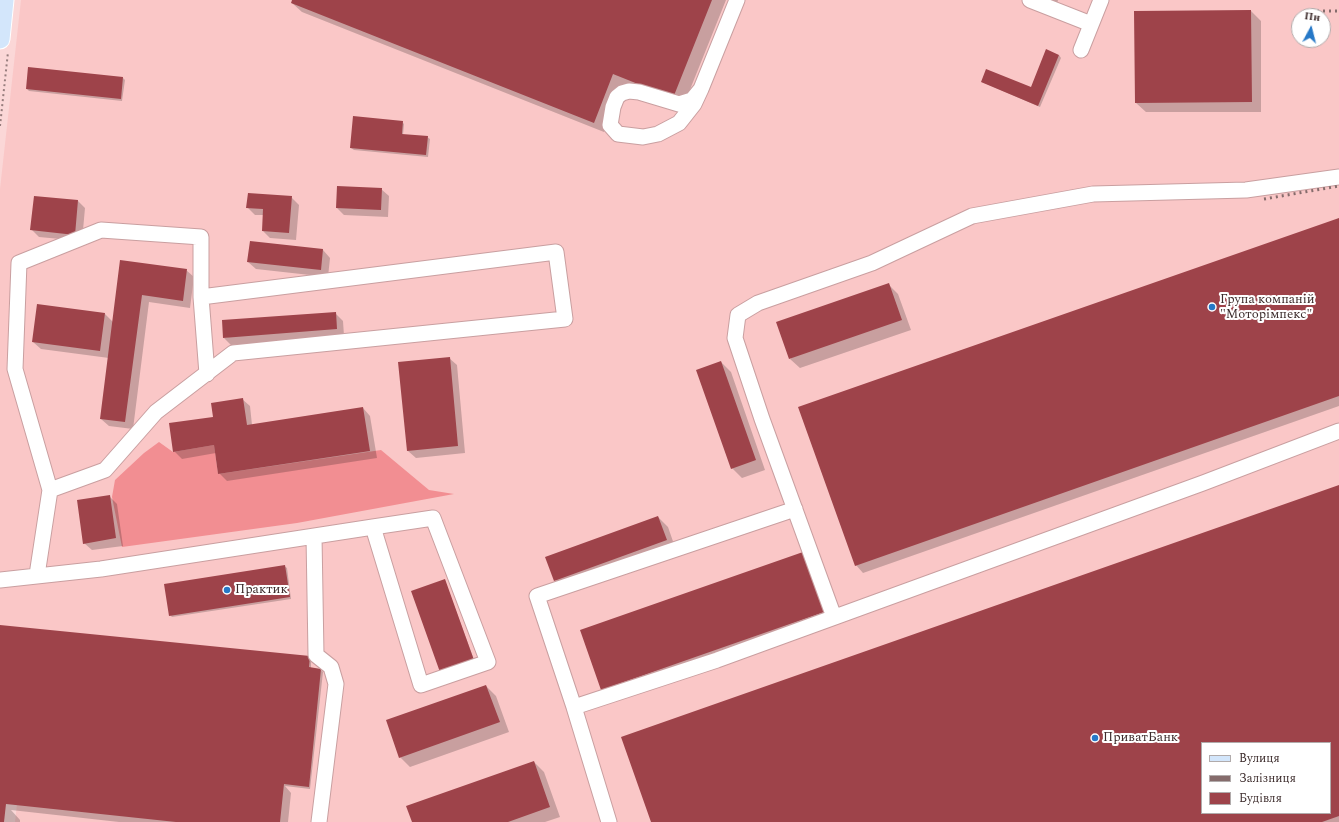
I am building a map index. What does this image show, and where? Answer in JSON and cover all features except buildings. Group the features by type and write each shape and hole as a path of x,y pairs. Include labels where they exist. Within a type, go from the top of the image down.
{"main road":[{"path":"4,0 4,43"}],"lane":[{"path":"701,89 692,100 679,104 639,92 622,93 617,97 613,107 610,125 618,134 628,137 658,134 679,123 688,114 701,89 737,0"},
{"path":"1030,0 1091,24"},
{"path":"1081,50 1101,0"},
{"path":"834,617 762,419 735,338 738,315 758,303 872,263 972,216 1093,194 1246,190 1339,177"},
{"path":"37,575 50,490 15,369 19,263 101,230 201,237 201,297 207,374"},
{"path":"50,490 106,470 156,412 233,353 566,319 556,252 201,297"},
{"path":"574,707 717,660 1196,486 1339,431"},
{"path":"609,822 574,707 536,596 795,509"},
{"path":"0,580 101,569 314,536 373,527 433,518 488,662 421,685 373,527"},
{"path":"314,536 316,655 331,667 336,684 319,822"}],"path":[{"path":"0,126 4,43"}],"shaded area":[{"path":"21,0 1339,0 1339,822 15,822 22,759 0,756 0,189"},
{"path":"159,442 173,452 214,445 218,474 381,450 429,490 454,494 297,523 122,547 112,497 115,480 144,453"}],"railway":[{"path":"1331,11 1339,11"},
{"path":"1264,199 1339,186"}],"place":[{"name":"Група компаній \"Моторімпекс\"","path":"1212,307"},
{"name":"Практик","path":"227,590"},
{"name":"ПриватБанк","path":"1095,738"}]}
